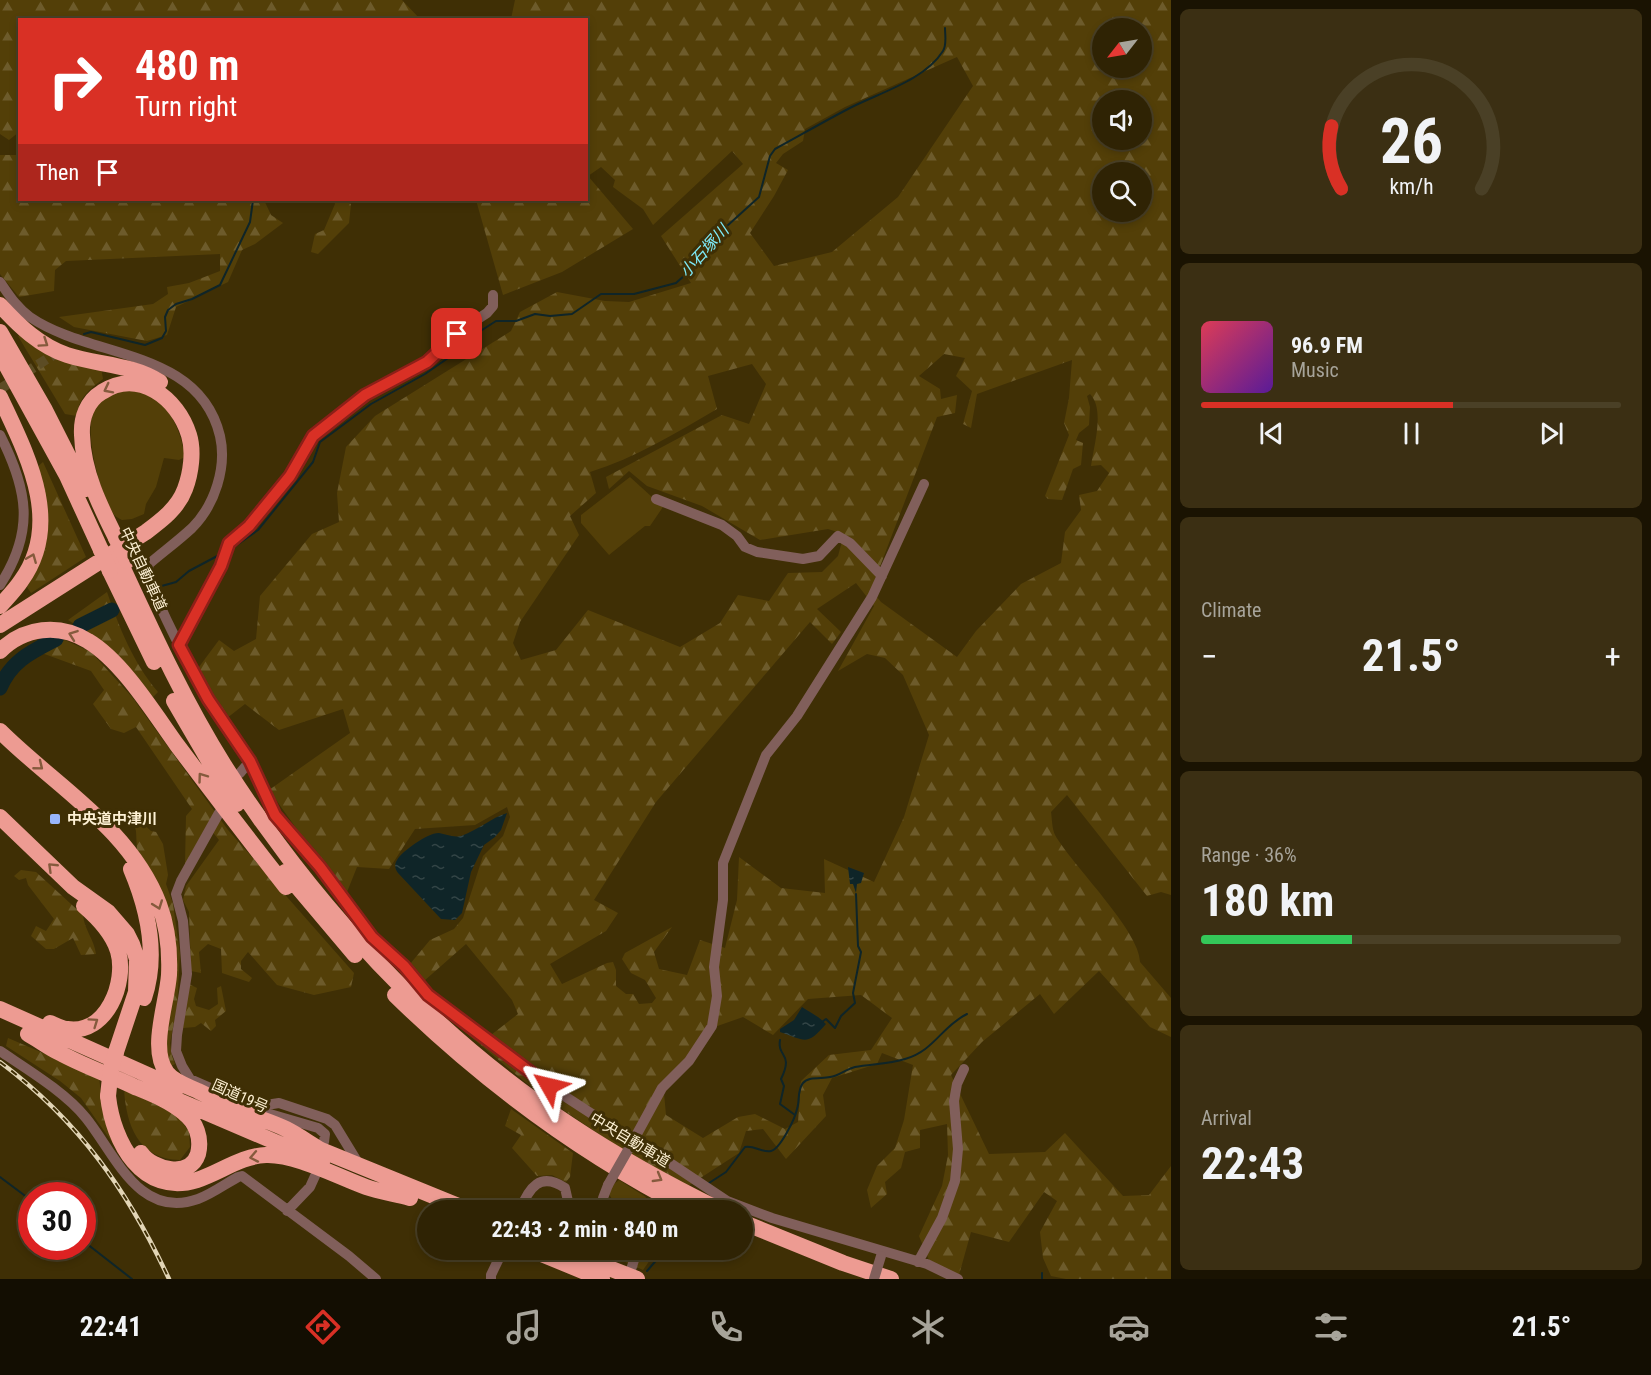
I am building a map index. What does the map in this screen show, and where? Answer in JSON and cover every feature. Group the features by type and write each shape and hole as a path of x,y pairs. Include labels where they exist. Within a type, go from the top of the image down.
{"highway":[{"path":"0,305 24,330 52,349 142,372 159,381 179,399 194,421 200,441 202,460 198,480 189,499 182,511 163,530 0,634"},
{"name":"中央自動車道","path":"0,332 45,410 119,565 201,725 258,815 291,861 358,942 385,970 486,1062 551,1112 613,1152 700,1200"},
{"name":"中央自動車道","path":"0,354 67,476 109,544"},
{"path":"0,625 146,532 165,518 184,490 190,472 190,438 185,423 165,396 141,383 116,384 96,396 88,405 83,417 82,433 88,470 109,544"},
{"path":"0,397 23,446 39,492 42,520 35,553 23,580 0,606"},
{"name":"中央自動車道","path":"119,565 177,705 216,773 269,850 335,933 432,1032 504,1092 570,1140 636,1181 672,1200"},
{"path":"0,651 20,636 38,630 54,629 69,632 89,641 105,654 128,678 220,802 291,892 335,933"},
{"path":"1,731 24,754 62,783 116,838 141,868 159,904 168,948 169,974 158,1048 162,1065 169,1075 180,1083 322,1146"},
{"path":"0,817 73,887 108,912 119,923 127,934 137,959 136,992 120,1054 110,1116 122,1144 140,1169 156,1178 176,1183 195,1180 242,1160 266,1155 282,1157 326,1170 367,1187 410,1198"},
{"path":"116,838 140,892 149,927 150,948 147,989 120,1054"},
{"path":"0,1004 68,1029 85,1028 100,1018 112,1003 118,985 120,967 118,951 106,928 83,905 73,887"},
{"name":"国道19号","path":"0,1010 322,1146 361,1167 443,1200"},
{"name":"国道19号","path":"0,1022 242,1129 417,1201"},
{"path":"28,1034 59,1053 161,1099 185,1113 194,1124 199,1137 197,1156 192,1164 172,1170 156,1166 144,1158 127,1134 112,1096"},
{"path":"753,1226 843,1263 891,1279"},
{"path":"753,1238 858,1279"},
{"path":"556,1260 602,1279"},
{"path":"588,1260 633,1278"}],"street":[{"path":"0,282 29,316 48,327 164,369 181,379 206,402 213,415 223,451 220,473 214,494 194,527 148,568 156,597 208,699 250,761 275,815 320,867 372,937 404,966 428,995 549,1086 706,1188 747,1210 882,1254 918,1262 958,1279"},
{"path":"179,645 184,639 229,543 249,526 290,476 313,436 365,395 427,362 464,328 487,313 493,306 493,295"},
{"path":"66,346 73,336"},
{"path":"0,435 18,475 25,513 24,529 15,559 0,585"},
{"path":"603,1200 608,1185 662,1088 689,1061 712,1026 717,996 714,967 723,900 723,863 766,755 809,697 872,597 924,484"},
{"path":"656,499 722,525 737,536 745,547 757,552 803,559 819,556 838,536 850,543 882,576"},
{"path":"240,773 250,761"},
{"path":"219,813 176,894 183,921 187,974 176,1051 190,1079 270,1114 318,1128 325,1134 322,1146"},
{"path":"0,1051 71,1102 86,1117 134,1184 152,1198 172,1203 188,1202 206,1196 242,1176 376,1279"},
{"path":"918,1262 942,1218 955,1181 958,1149 954,1101 957,1084 964,1069"},
{"path":"253,1107 279,1103 327,1119 335,1125 361,1167"},
{"path":"287,1211 310,1187 315,1176"},
{"path":"526,1200 534,1186 545,1181 556,1182 565,1188 568,1200"},
{"path":"874,1279 882,1254"},
{"path":"490,1279 498,1260"},
{"path":"633,1278 635,1260"}],"green space":[{"path":"0,0 402,0 419,18 18,18 18,133 9,140 0,134"},
{"path":"515,0 1171,0 1171,895 1161,892 1147,896 1067,795 1051,812 1055,835 1118,916 1137,949 1140,962 1171,998 1171,1037 1150,1027 1099,971 1054,1014 1040,994 982,1042 951,1075 989,1154 1045,1152 1065,1133 1123,1196 1149,1195 1171,1166 1171,1279 1066,1279 1051,1276 1043,1258 1040,1232 1057,1201 1044,1192 1009,1242 971,1232 959,1275 929,1260 919,1236 942,1186 948,1155 947,1124 920,1130 920,1148 905,1152 901,1168 885,1182 887,1194 871,1208 867,1190 877,1166 895,1148 904,1120 913,1065 882,1053 877,1064 832,1078 823,1095 826,1116 786,1159 763,1129 746,1131 739,1153 688,1186 611,1142 542,1096 459,1027 469,1017 491,1035 518,1014 512,1000 466,944 424,981 410,964 430,940 454,929 463,918 483,856 503,836 510,817 507,807 475,825 415,829 389,869 357,867 345,897 269,790 350,733 343,709 279,730 245,704 227,718 196,671 219,640 234,651 256,639 260,596 312,534 339,522 337,493 346,447 375,416 511,331 520,312 557,292 605,301 629,302 691,283 661,236 743,164 732,151 653,225 643,209 613,187 615,180 601,167 588,176 588,18 511,18","holes":["957,57 973,86 898,197 832,252 774,266 750,233 788,170 776,163 783,154 803,141 805,129 845,107","944,354 965,358 956,376 972,391 963,424 971,428 977,394 1072,360 1069,398 1064,423 1069,435 1045,496 1048,499 1062,500 1073,469 1081,465 1083,443 1076,440 1079,433 1089,425 1090,407 1087,396 1090,394 1097,409 1098,418 1091,466 1101,465 1109,473 1097,491 1079,495 1081,510 1065,532 1061,563 1021,584 976,631 957,657 881,602 871,590 937,417 955,413 957,395 941,399 940,389 919,376","752,364 766,384 749,424 722,415 606,477 609,489 629,471 647,486 702,506 760,540 828,529 844,534 838,556 822,572 788,573 769,601 738,595 720,623 680,647 588,610 556,650 521,660 513,643 520,622 579,535 570,516 596,493 590,472 639,452 717,409 708,376","856,583 874,606 838,671 867,654 885,658 903,675 929,735 904,817 874,882 824,859 825,893 781,888 739,857 737,900 725,948 700,940 687,975 659,969 654,952 672,927 625,953 622,959 631,973 645,980 656,998 652,1003 639,1004 633,994 626,994 616,986 616,970 613,962 562,984 550,964 606,931 618,913 594,900 656,802 810,622 832,644 841,632 817,609","861,995 892,1018 871,1050 829,1055 801,1081 798,1122 785,1129 755,1114 738,1117 703,1138 666,1115 663,1083 688,1059 706,1030 743,1017 773,1035 808,999"]},
{"path":"0,155 18,155 18,201 264,201 271,215 283,223 255,244 242,250 228,282 176,307 167,335 147,341 74,327 59,317 153,304 168,294 167,287 189,283 220,271 220,254 66,261 55,270 54,291 19,297 0,274"},
{"path":"588,176 633,229 562,272 503,295 476,201 588,201"},
{"path":"334,201 345,201 351,204 349,223 318,254 311,252 315,234 324,230"},
{"path":"22,335 101,368 103,379 82,399 77,416 65,414 18,336"},
{"path":"131,390 150,395 170,413 185,457 179,460 164,458 156,487 146,504 144,514 122,520 116,517 107,502 97,474 91,441 91,426 93,413 100,399 112,393"},
{"path":"43,462 86,557 31,593 27,587 38,566 36,468"},
{"path":"630,477 663,507 650,526 645,526 609,555 581,523 581,515"},
{"path":"107,592 134,657 158,692 153,697 94,636 68,620"},
{"path":"65,640 91,652 132,697 228,830 354,973 351,987 314,995 277,985 248,952 241,961 241,969 252,978 249,982 222,973 221,949 208,944 199,952 201,973 191,971 189,912 183,900 186,886 219,840 207,825 185,865 186,816 192,809 136,727 124,733 111,729 93,704 104,690 91,671 39,652"},
{"path":"131,813 151,831 156,832 163,844 168,875 166,884 173,904 180,954 177,1007 170,1043 175,1064 171,1066 165,1051 172,980 137,850 136,831"},
{"path":"21,870 36,872 83,915 96,954 81,955 73,938 54,949 46,949 31,936 36,926 46,931 54,919 28,885 26,878 19,880 14,876"},
{"path":"189,984 197,988 194,999 196,1006 209,1010 218,1004 217,988 221,986 226,1011 215,1020 216,1026 211,1031 201,1023 195,1027 183,1028"},
{"path":"8,1038 99,1077 102,1103 116,1144 114,1145 81,1098 60,1081 6,1046"},
{"path":"124,1088 178,1116 189,1132 190,1147 180,1160 154,1154 137,1138 128,1115"},
{"path":"511,1109 573,1153 570,1177 566,1182 552,1175 537,1176 512,1148 521,1135 505,1126"},
{"path":"619,1180 646,1197 645,1200 613,1200 609,1194 613,1185"},
{"path":"621,1260 650,1260 643,1270"}],"water":[{"path":"507,813 501,830 484,845 471,872 462,913 455,920 441,919 398,873 395,867 397,860 410,847 429,836 439,833 461,836"},
{"path":"848,867 864,873 861,883 857,884 856,893 853,884 850,884"},
{"path":"802,1007 826,1024 814,1036 806,1040 780,1032 780,1029 794,1020"}],"waterway":[{"name":"小石塚川","path":"231,549 258,530 313,462 320,442 371,404 425,374 451,356 465,341 496,321 516,321 535,314 550,316 572,314 601,294 634,294 676,283 694,267 727,226 759,197 770,156 775,149 848,109 913,78 935,61 943,51 945,28"},
{"path":"84,334 91,332 145,345 162,338 166,331 165,317 168,310 176,304 220,285 250,222 253,201"},
{"name":"小石塚川","path":"158,587 176,582 189,571 221,554"},
{"name":"小石塚川","path":"80,626 112,610"},
{"name":"小石塚川","path":"0,688 16,664 30,653 56,639"},
{"path":"822,1022 826,1019 835,1028 841,1016 855,1003 853,993 861,952 858,946 856,894"},
{"path":"709,1183 726,1172 745,1147 771,1151 779,1145 793,1120 800,1089 806,1081 827,1078 855,1067 893,1062 915,1055 967,1014"},
{"path":"780,1040 781,1050 786,1060 781,1079 784,1086 780,1104 795,1115"},
{"path":"0,1177 18,1190"},
{"path":"96,1251 132,1279"},
{"path":"647,1271 656,1260"},
{"path":"1042,1273 1042,1279"}],"tunnel":[{"path":"0,389 61,350"}],"railway":[{"path":"0,1062 54,1108 99,1160 136,1216 169,1279"}],"place":[{"name":"中央道中津川","path":"55,819"}],"route":[{"path":"457,334 427,362 365,395 313,436 290,476 249,526 229,543 221,566 179,645 208,699 250,761 275,815 320,867 353,915 372,937 404,966 428,995 549,1086"}]}
